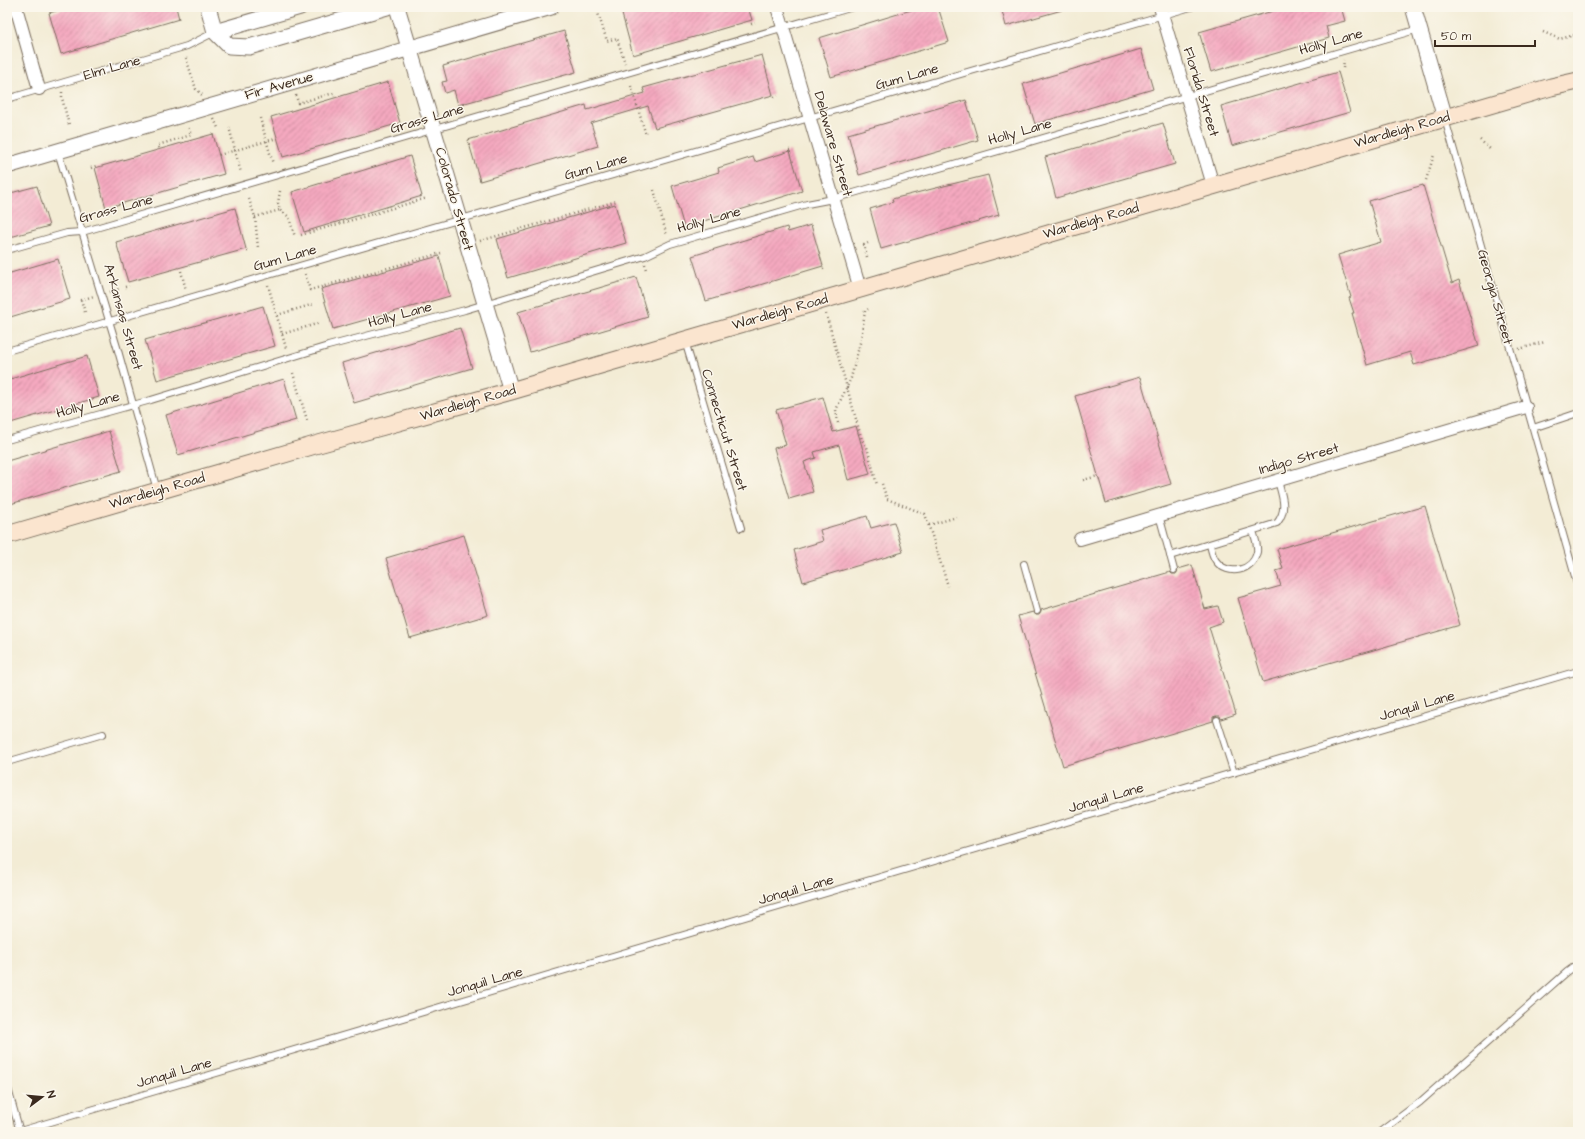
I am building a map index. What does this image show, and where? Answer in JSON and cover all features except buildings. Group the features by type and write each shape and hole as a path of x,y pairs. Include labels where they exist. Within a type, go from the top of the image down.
{"main road":[{"name":"Wardleigh Road","path":"1551,87 1578,74"},
{"name":"Wardleigh Road","path":"7,535 511,391 1551,87 1578,81"}],"street":[{"path":"208,7 215,32 229,46 249,47 387,7"},
{"name":"Elm Lane","path":"215,32 300,7"},
{"name":"Colorado Street","path":"397,7 511,391"},
{"name":"Fir Avenue","path":"7,166 551,7"},
{"name":"Delaware Street","path":"777,7 860,289"},
{"name":"Georgia Street","path":"1413,7 1445,118"},
{"path":"15,9 39,89"},
{"name":"Florida Street","path":"1161,11 1213,185"},
{"name":"Indigo Street","path":"1080,539 1526,407"}],"lane":[{"name":"Grass Lane","path":"7,250 66,233 82,232 853,7"},
{"name":"Gum Lane","path":"7,351 810,118 1161,11 1191,7"},
{"name":"Holly Lane","path":"7,440 132,405 328,346 484,304 645,256 670,244 807,204 833,199 1419,29"},
{"name":"Elm Lane","path":"7,99 187,46 215,32"},
{"name":"Georgia Street","path":"1445,118 1578,587"},
{"name":"Arkansas Street","path":"58,152 109,321 157,491"},
{"name":"Connecticut Street","path":"685,340 741,528"},
{"path":"1532,428 1578,414"},
{"path":"1170,556 1277,523 1282,515 1283,500 1278,481"},
{"path":"1159,515 1174,570"},
{"path":"1210,544 1213,556 1219,565 1228,570 1239,570 1249,566 1255,558 1257,547 1253,531"},
{"path":"1024,564 1037,611"},
{"name":"Jonquil Lane","path":"20,1132 1578,671"},
{"path":"1217,720 1234,773"},
{"path":"7,762 102,734"},
{"path":"1380,1132 1420,1102 1567,972 1578,964"},
{"path":"7,1085 20,1132"}],"path":[{"path":"596,7 607,41 617,38 624,62"},
{"path":"751,24 755,23"},
{"path":"1543,32 1560,39 1578,34"},
{"path":"186,58 196,90"},
{"path":"631,86 646,134"},
{"path":"298,103 334,93 335,96"},
{"path":"774,97 778,96"},
{"path":"62,98 69,124"},
{"path":"260,118 273,164"},
{"path":"229,128 241,173"},
{"path":"159,148 158,145 191,135"},
{"path":"219,155 277,138"},
{"path":"1480,140 1490,149"},
{"path":"1426,180 1434,155"},
{"path":"91,168 96,166"},
{"path":"654,190 667,237"},
{"path":"280,191 278,203 280,210 289,217 295,237"},
{"path":"301,235 427,198"},
{"path":"249,200 255,217 258,248"},
{"path":"475,242 617,201"},
{"path":"255,217 280,210"},
{"path":"867,257 864,245 868,243"},
{"path":"305,273 310,290 442,253"},
{"path":"181,271 189,298"},
{"path":"268,285 286,348"},
{"path":"125,287 129,286"},
{"path":"277,315 314,304"},
{"path":"838,423 836,410 851,378 861,339 865,311 868,309"},
{"path":"825,314 862,440 867,447 877,485"},
{"path":"282,334 320,323"},
{"path":"293,374 307,420"},
{"path":"296,423 300,422"},
{"path":"1083,480 1098,476"},
{"path":"882,484 887,499 925,514 948,586"},
{"path":"929,525 957,517"}]}
